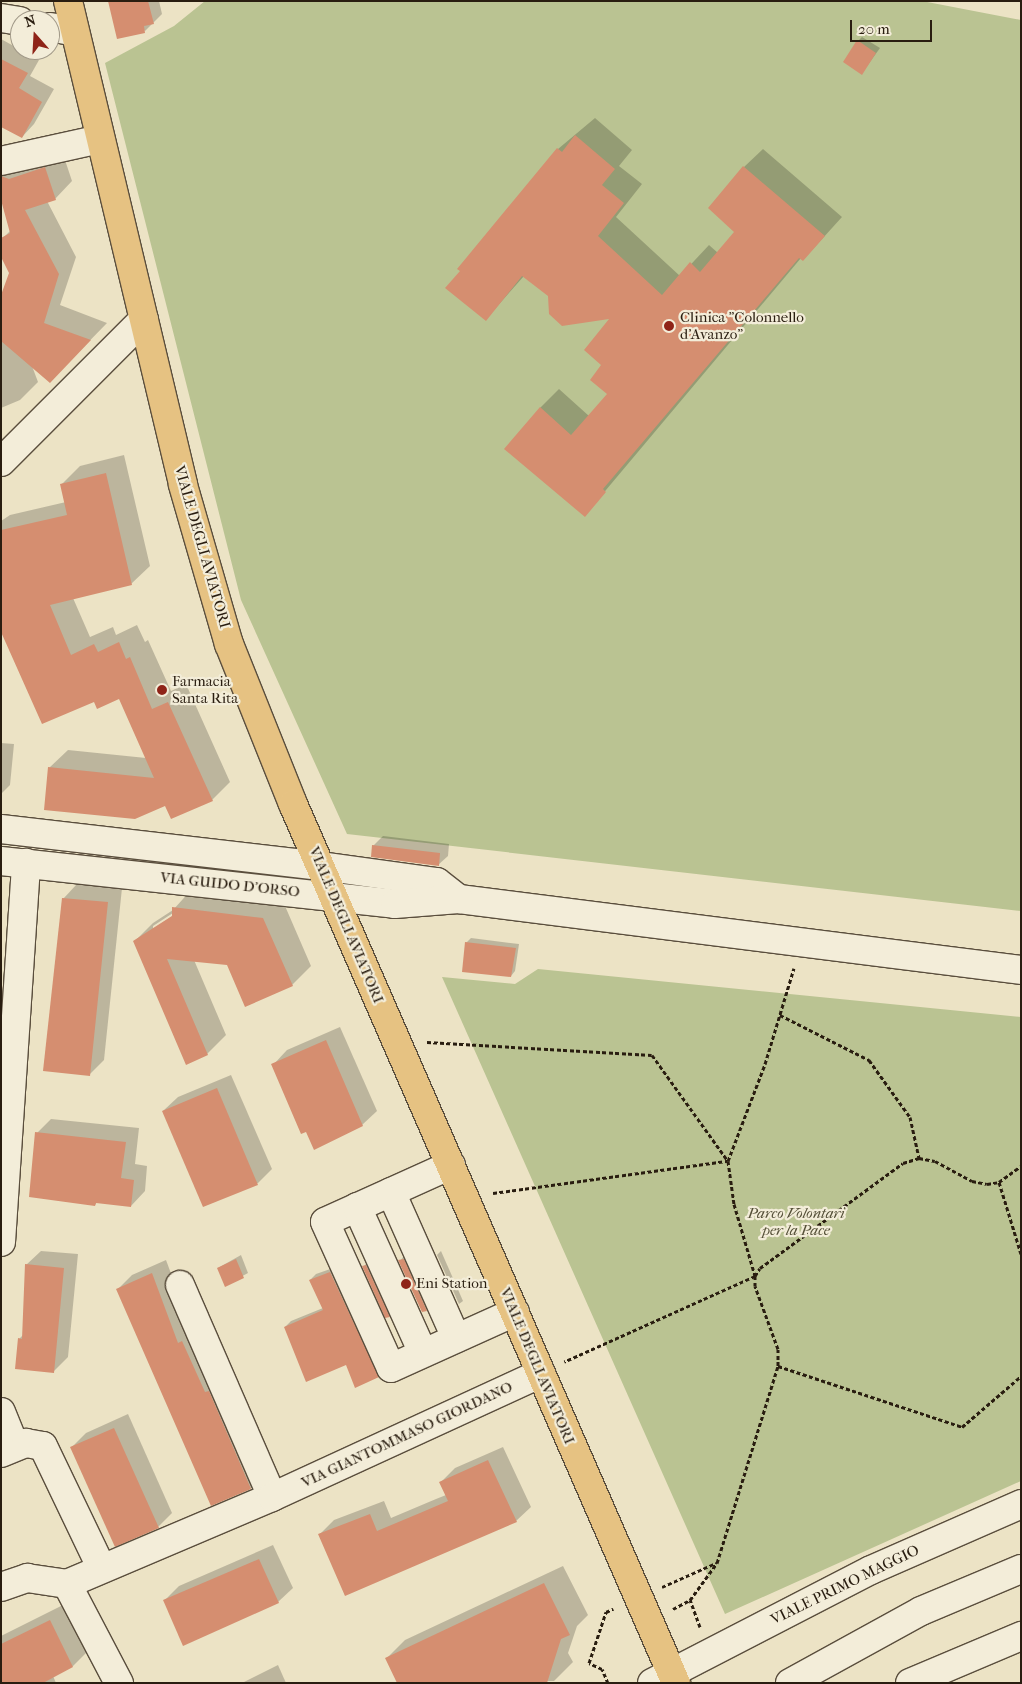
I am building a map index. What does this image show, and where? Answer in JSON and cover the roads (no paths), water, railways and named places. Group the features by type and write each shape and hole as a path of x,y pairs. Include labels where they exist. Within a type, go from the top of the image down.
{"main road":[{"name":"VIALE DEGLI AVIATORI","path":"68,1 63,30 100,139 183,485 229,644 321,866 541,1373 666,1679"}],"street":[{"path":"1,160 100,139"},
{"path":"1,462 144,319"},
{"name":"VIA GUIDO D'ORSO","path":"1,829 321,866 437,882 458,899"},
{"path":"71,868 73,837"},
{"path":"1,1242 13,862"},
{"name":"VIA GUIDO D'ORSO","path":"13,862 395,904 458,899 1021,970"},
{"path":"451,1165 325,1222 391,1368 514,1312"},
{"path":"391,1192 456,1338"},
{"path":"180,1285 272,1497"},
{"name":"VIA GIANTOMMASO GIORDANO","path":"67,1584 272,1497 541,1373"},
{"path":"1,1412 8,1449 34,1442 43,1446 102,1569"},
{"name":"VIALE PRIMO MAGGIO","path":"666,1679 710,1652 871,1570 1021,1504"},
{"path":"790,1683 921,1611 1021,1569"},
{"path":"1,1588 27,1578 67,1584 119,1683"},
{"path":"910,1683 1021,1636"}],"place":[{"name":"Clinica \"Colonnello d'Avanzo\"","path":"669,326"},
{"name":"Farmacia Santa Rita","path":"162,690"},
{"name":"Eni Station","path":"406,1284"}],"park label":[{"name":"Parco Volontari per la Pace","path":"796,1222"}]}
